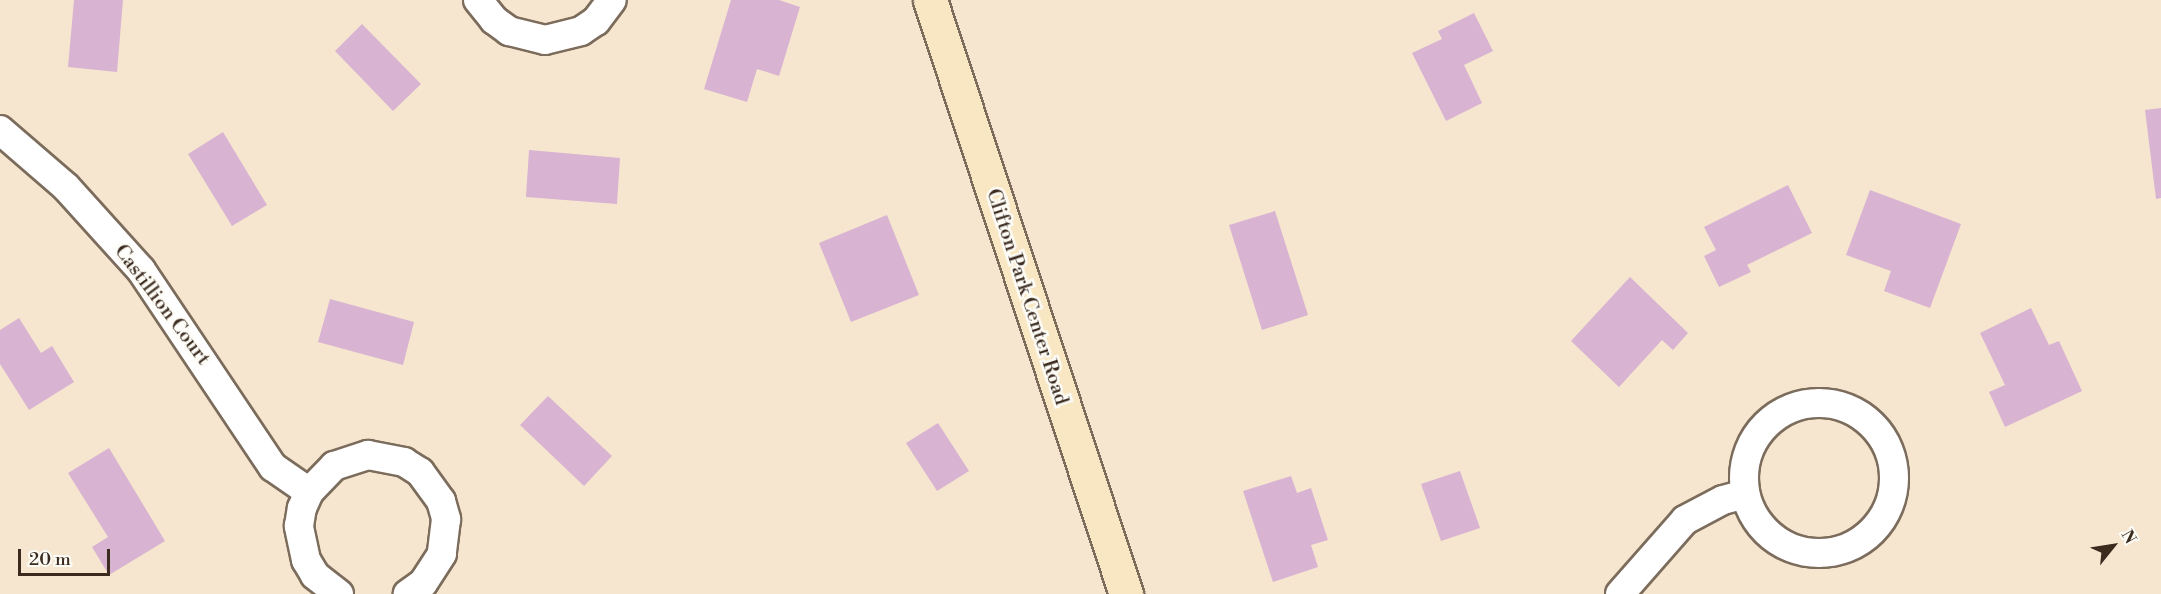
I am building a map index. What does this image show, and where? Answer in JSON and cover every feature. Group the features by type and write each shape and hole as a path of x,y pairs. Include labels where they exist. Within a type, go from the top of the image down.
{"street":[{"path":"478,0 494,20 509,31 545,40 580,31 596,21 612,0"},
{"name":"Clifton Park Center Road","path":"930,0 1126,594"},
{"name":"Castillion Court","path":"0,130 66,187 141,270 273,467 309,492"},
{"path":"1811,404 1828,404 1862,417 1885,444 1891,460 1892,496 1885,513 1861,541 1827,553 1808,553 1774,539 1751,511 1745,494 1746,458 1763,427 1785,412 1811,404"},
{"path":"339,594 315,575 300,543 299,526 309,492 334,466 368,455 395,459 420,472 441,501 446,537 435,570 408,594"},
{"path":"1620,594 1685,520 1723,500 1745,494"}],"building":[{"path":"74,0 123,0 117,72 68,67"},
{"path":"731,0 779,0 800,7 779,76 757,69 747,102 704,89"},
{"path":"1474,13 1493,51 1464,65 1482,103 1446,121 1412,53 1442,39 1438,31"},
{"path":"362,24 421,84 393,111 335,51"},
{"path":"2161,108 2161,198 2156,199 2145,110"},
{"path":"223,132 267,205 232,226 188,154"},
{"path":"529,150 620,158 617,204 526,197"},
{"path":"1788,185 1812,233 1747,265 1751,272 1719,287 1704,256 1716,250 1704,227"},
{"path":"1870,190 1961,224 1930,308 1884,291 1891,271 1846,255"},
{"path":"1275,211 1308,315 1262,330 1229,225"},
{"path":"887,215 919,295 851,322 819,243"},
{"path":"1630,277 1688,333 1673,350 1662,340 1619,387 1571,341"},
{"path":"330,299 414,322 403,365 318,342"},
{"path":"2031,308 2049,345 2059,341 2082,391 2005,427 1989,392 2005,385 1980,333"},
{"path":"19,318 41,353 52,346 74,382 29,410 0,364 0,330"},
{"path":"548,396 612,456 584,486 520,425"},
{"path":"938,423 969,471 937,491 906,443"},
{"path":"109,448 165,541 109,575 92,547 108,537 68,473"},
{"path":"1460,471 1480,528 1441,541 1421,484"},
{"path":"1291,476 1297,493 1311,488 1328,540 1311,545 1318,567 1273,582 1243,491"}]}
